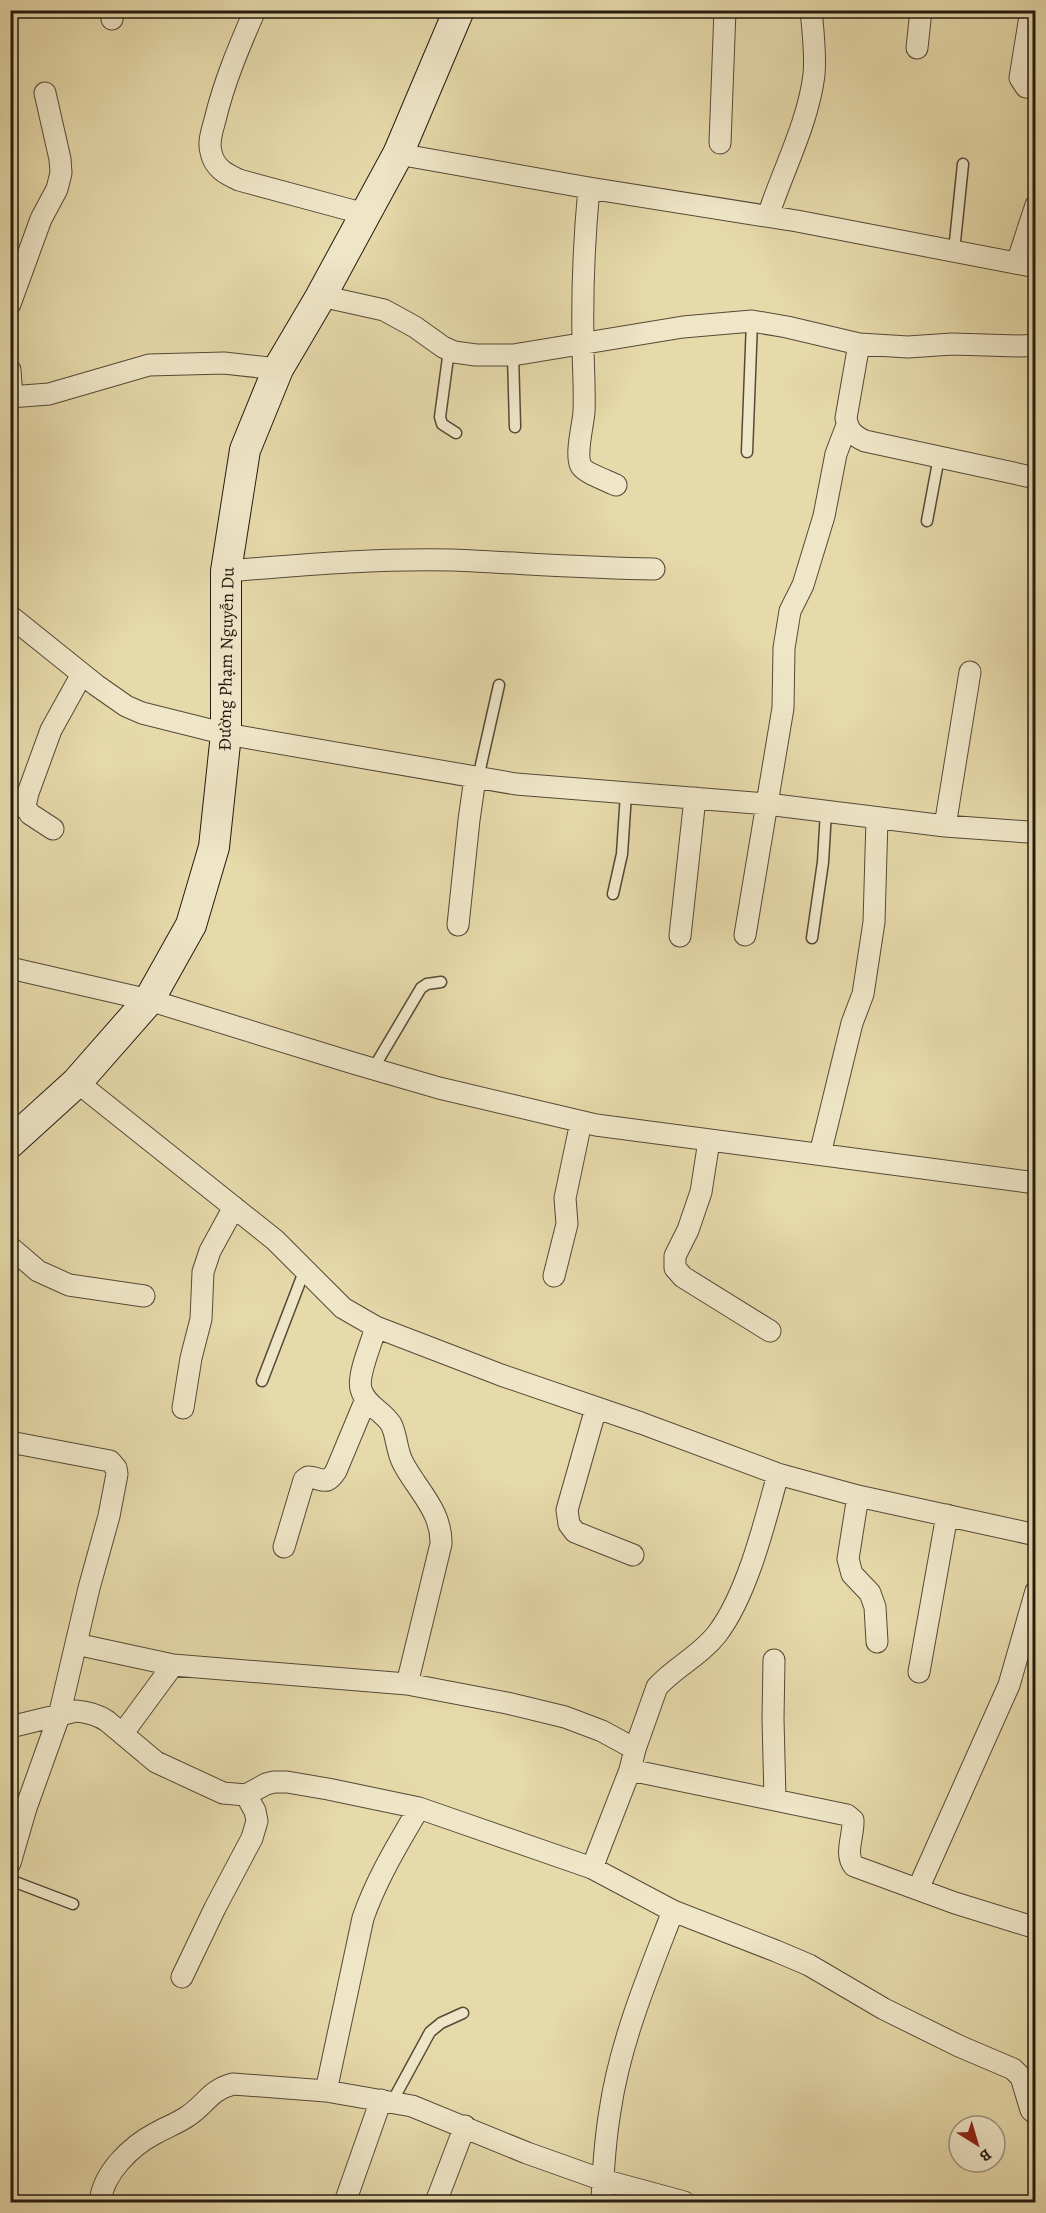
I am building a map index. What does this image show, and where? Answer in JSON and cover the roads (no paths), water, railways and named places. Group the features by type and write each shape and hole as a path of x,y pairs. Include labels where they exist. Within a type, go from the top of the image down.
{"main road":[{"name":"Đường Phạm Nguyễn Du","path":"10,1143 77,1082 149,1000 191,925 214,847 226,734 226,571 244,450 278,369 321,296 398,154 459,10"}],"street":[{"path":"255,10 223,86 210,142 215,163 223,173 239,180 365,214"},
{"path":"720,144 725,10"},
{"path":"768,216 810,97 814,73 811,10"},
{"path":"916,48 921,10"},
{"path":"1031,10 1020,78 1026,87 1035,89"},
{"path":"10,304 40,219 57,189 61,173 45,93"},
{"path":"398,154 589,188 768,216 1026,265 1035,205"},
{"path":"589,188 585,236 583,343 585,392 580,464 584,470 616,485"},
{"path":"321,296 384,310 449,350 476,356 513,355 683,327 752,321 859,344 908,347 952,344 1035,345"},
{"path":"859,344 846,418 847,425 856,437 865,441 1035,478"},
{"path":"10,370 11,397 49,394 149,365 224,363 278,369"},
{"path":"745,935 783,708 784,648 790,611 803,585 821,526 836,454 847,425"},
{"path":"226,571 306,565 452,560 577,568 654,569"},
{"path":"10,616 126,706 142,713 226,734 516,784 767,804 877,819 1028,832"},
{"path":"945,826 970,672"},
{"path":"53,829 30,814 25,806 51,730 82,674"},
{"path":"458,925 469,820 477,778"},
{"path":"680,936 695,798"},
{"path":"820,1154 852,1023 864,994 874,922 877,819"},
{"path":"10,968 149,1000 373,1069 581,1122 1035,1183"},
{"path":"77,1082 275,1240 343,1308 376,1327 501,1376 653,1427 778,1474 858,1496 1035,1535"},
{"path":"554,1276 567,1224 565,1198 581,1122"},
{"path":"709,1141 701,1192 688,1230 675,1257 675,1269 683,1277 770,1331"},
{"path":"183,1408 191,1358 201,1319 203,1272 210,1251 234,1207"},
{"path":"10,1247 38,1271 69,1285 144,1296"},
{"path":"376,1327 361,1378 361,1389 366,1398 391,1424 403,1463 436,1516 441,1529 441,1544 407,1684"},
{"path":"285,1547 304,1480 308,1477 325,1482 331,1479 336,1472 366,1398"},
{"path":"596,1408 567,1510 569,1524 575,1532 633,1556"},
{"path":"10,1442 110,1461 116,1468 117,1474 109,1516 89,1587 58,1716 26,1808 10,1863"},
{"path":"592,1868 630,1770 657,1687 671,1673 700,1652 711,1640 734,1605 764,1528 778,1474"},
{"path":"858,1496 848,1559 852,1574 870,1593 873,1600 877,1642"},
{"path":"919,1672 947,1515"},
{"path":"918,1889 1009,1685 1035,1591"},
{"path":"76,1644 173,1665 407,1684 507,1703 565,1717 602,1731 635,1749"},
{"path":"774,1659 775,1799"},
{"path":"123,1733 173,1665"},
{"path":"10,1727 76,1711 99,1715 156,1762 223,1793 246,1795 266,1784 287,1782 419,1808 592,1868 673,1911 776,1950 808,1965 884,2009 959,2046 1013,2069 1021,2077 1031,2110 1035,2114"},
{"path":"630,1770 851,1817 854,1824 850,1854 854,1866 1035,1928"},
{"path":"182,1977 252,1838 257,1821 255,1811 246,1795"},
{"path":"326,2091 363,1918 389,1858 419,1808"},
{"path":"602,2202 610,2110 619,2071 632,2021 673,1911"},
{"path":"100,2202 106,2181 115,2166 153,2134 191,2114 209,2095 222,2086 232,2084 326,2091 412,2106 527,2153 603,2180 684,2202"},
{"path":"345,2202 386,2101"},
{"path":"436,2202 465,2126"}],"lane":[{"path":"954,251 963,164"},
{"path":"747,452 752,321"},
{"path":"449,350 440,417 442,424 456,433"},
{"path":"513,355 515,427"},
{"path":"927,521 939,457"},
{"path":"477,778 499,684"},
{"path":"613,894 622,854 626,794"},
{"path":"812,938 823,862 826,811"},
{"path":"373,1069 422,988 427,984 441,981"},
{"path":"262,1381 305,1269"},
{"path":"10,1880 73,1904"},
{"path":"386,2101 430,2032 441,2023 463,2013"}]}
